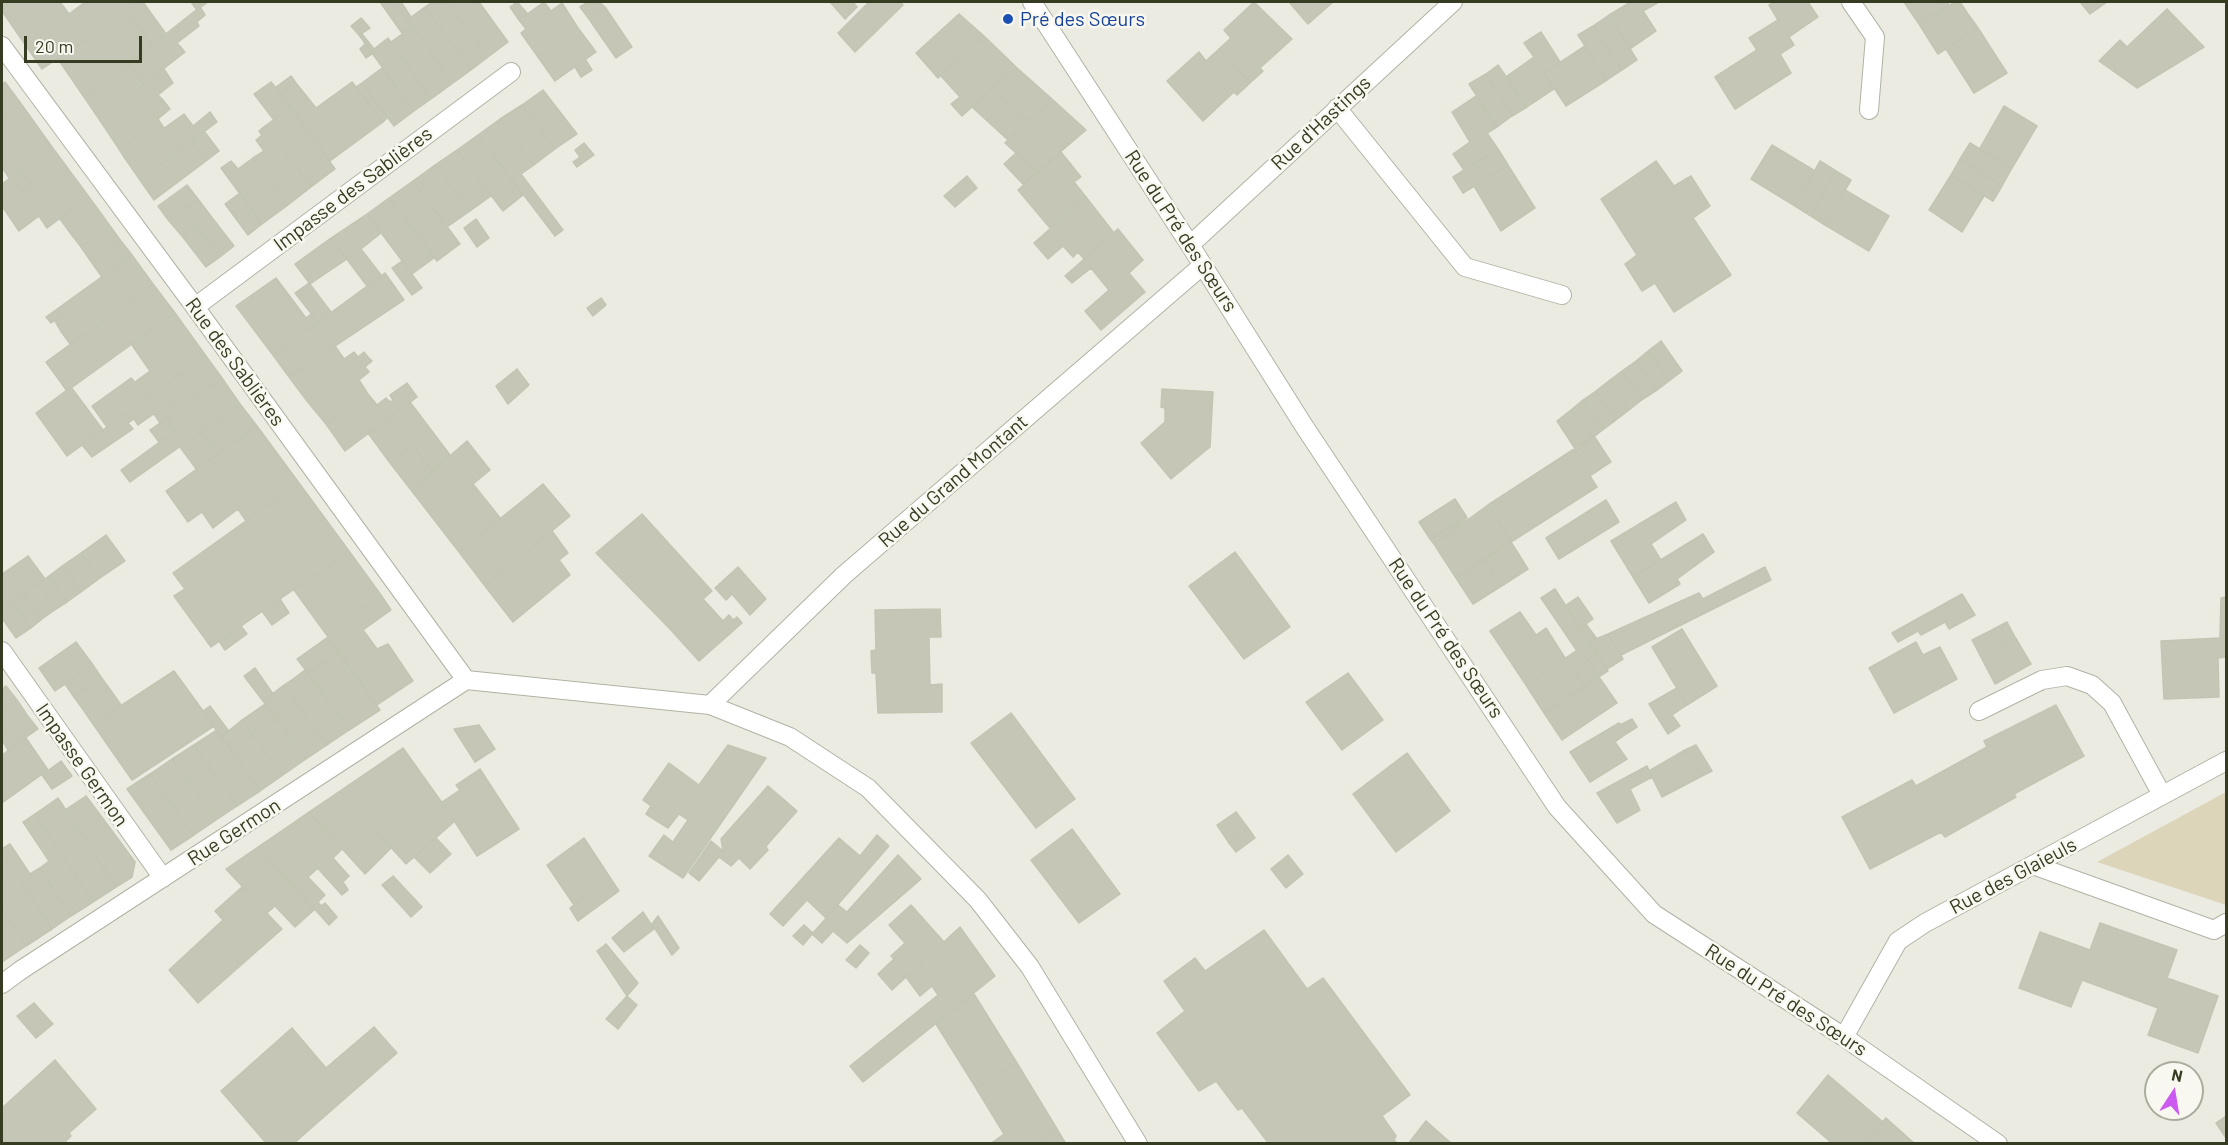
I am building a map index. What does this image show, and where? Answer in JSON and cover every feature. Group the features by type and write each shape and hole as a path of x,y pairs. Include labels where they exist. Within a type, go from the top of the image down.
{"street":[{"name":"Rue du Pré des Sœurs","path":"1032,2 1305,426 1557,807 1654,914 1844,1037 1998,1143"},
{"name":"Rue d'Hastings","path":"1190,245 1453,2"},
{"path":"1851,2 1875,37 1869,110"},
{"name":"Rue des Sablières","path":"2,46 466,680"},
{"name":"Impasse des Sablières","path":"195,307 511,72"},
{"path":"1337,108 1465,267 1562,295"},
{"name":"Rue du Grand Montant","path":"710,705 844,575 1203,266"},
{"name":"Impasse Germon","path":"2,651 163,878"},
{"path":"1979,711 2042,680 2067,676 2092,685 2112,703 2162,795"},
{"path":"466,680 710,705 790,737 868,788 978,900 1030,967 1138,1143"},
{"name":"Rue Germon","path":"2,984 466,680"},
{"name":"Rue des Glaieuls","path":"1844,1037 1898,941 1924,923 2226,761"},
{"path":"2032,865 2214,930 2226,923"}],"shaded area":[{"path":"2226,792 2226,905 2097,862"}],"building":[{"path":"2,2 60,2 69,14 85,2 143,2 42,69 2,11"},
{"path":"143,2 166,34 152,45 128,12"},
{"path":"191,2 208,2 197,10"},
{"path":"380,2 393,2 412,27 402,33"},
{"path":"393,2 401,2 411,17 407,20"},
{"path":"433,2 448,2 488,57 471,70 425,7"},
{"path":"448,2 479,2 508,42 488,57"},
{"path":"517,2 527,13 519,20 510,7"},
{"path":"544,2 551,11 562,3 578,28 538,57 521,33 526,29 519,20"},
{"path":"588,2 599,2 605,7 589,19 580,7"},
{"path":"830,2 853,2 857,7 845,19"},
{"path":"869,2 900,2 903,5 855,52 838,33"},
{"path":"1254,2 1292,39 1260,68 1263,71 1250,83 1219,49 1231,38 1224,30"},
{"path":"1289,2 1333,2 1308,24"},
{"path":"1631,2 1659,2 1643,11 1656,31 1630,49 1609,15"},
{"path":"1775,2 1808,2 1818,17 1789,37 1794,45 1780,54 1791,73 1735,109 1715,77 1757,50 1749,38 1778,20 1769,5"},
{"path":"1904,2 1947,2 1949,5 1919,24"},
{"path":"1955,2 1960,2 1968,14 1929,40 1919,24"},
{"path":"2080,2 2107,2 2090,14"},
{"path":"200,7 205,15 197,22 199,26 177,43 185,52 144,84 129,63"},
{"path":"425,7 471,70 453,83 407,20"},
{"path":"605,7 632,47 616,58 589,19"},
{"path":"2167,9 2204,47 2137,88 2099,61 2120,40 2127,47"},
{"path":"128,12 152,45 84,97 58,59"},
{"path":"959,14 984,36 938,78 916,53"},
{"path":"1968,14 1978,28 1938,54 1929,40"},
{"path":"1609,15 1637,60 1622,70 1593,26"},
{"path":"361,18 370,28 359,35 351,26"},
{"path":"1593,26 1622,70 1607,80 1578,35"},
{"path":"412,27 453,83 431,99 391,42"},
{"path":"578,28 596,52 555,81 538,57"},
{"path":"1978,28 2007,73 1974,93 1946,49"},
{"path":"1541,32 1560,62 1544,73 1554,89 1527,107 1507,76 1534,57 1524,43"},
{"path":"362,34 374,49 388,38 431,99 414,111 359,35"},
{"path":"984,36 1016,67 962,116 951,104 960,97 941,76"},
{"path":"365,44 372,54 366,58 360,49"},
{"path":"1585,46 1607,80 1566,106 1544,73"},
{"path":"1219,49 1250,83 1237,95 1234,92 1203,121 1167,81 1199,52 1206,61"},
{"path":"585,59 592,70 581,77 575,67"},
{"path":"129,63 144,84 99,119 84,97"},
{"path":"1498,65 1527,107 1512,116 1486,74"},
{"path":"1016,67 1052,99 1028,121 991,90"},
{"path":"382,68 414,111 394,126 362,83"},
{"path":"164,69 173,83 158,95 163,100 150,110 158,119 119,149 99,119"},
{"path":"1486,74 1512,116 1497,127 1469,84"},
{"path":"291,76 296,83 281,94 276,87"},
{"path":"5,82 22,105 2,119 2,84"},
{"path":"271,82 291,107 274,120 254,94"},
{"path":"352,82 383,122 330,161 281,94 296,83 316,108"},
{"path":"362,83 388,117 383,122 356,87"},
{"path":"543,90 577,134 555,149 522,105"},
{"path":"991,90 1028,121 1008,140 972,107"},
{"path":"1476,96 1497,127 1487,133 1498,149 1464,170 1453,154 1470,142 1452,112"},
{"path":"1052,99 1086,130 1037,172 1005,143"},
{"path":"163,100 170,109 158,119 150,110"},
{"path":"22,105 52,147 9,178 2,167 2,119"},
{"path":"522,105 555,149 534,165 500,119"},
{"path":"2004,106 2037,126 2012,168 1980,148"},
{"path":"291,107 335,169 311,187 265,126"},
{"path":"210,112 217,122 140,180 124,157 184,114 193,126"},
{"path":"158,119 164,128 124,157 119,149"},
{"path":"500,119 534,165 521,174 563,230 555,236 478,135"},
{"path":"265,126 311,187 288,205 253,158 264,151 256,140 262,135 259,131"},
{"path":"204,131 219,151 206,161 191,141"},
{"path":"478,135 523,195 503,211 457,150"},
{"path":"191,141 206,161 154,200 140,180"},
{"path":"584,143 594,155 577,167 573,162 580,157 575,150"},
{"path":"1970,143 2012,168 2002,186 1960,159"},
{"path":"1772,145 1815,171 1795,206 1751,179"},
{"path":"52,147 89,197 47,228 39,216 19,231 2,206 2,197 18,185 22,191 30,185 21,170"},
{"path":"1498,149 1508,165 1463,193 1453,177"},
{"path":"457,150 491,196 470,211 435,165"},
{"path":"1061,152 1081,177 1074,182 1086,197 1050,228 1018,190"},
{"path":"1016,153 1037,172 1023,184 1004,164"},
{"path":"253,158 288,205 262,224 221,168 231,161 238,169"},
{"path":"1960,159 2002,186 1993,201 1951,175"},
{"path":"1656,161 1674,186 1691,176 1710,206 1693,218 1731,275 1674,312 1655,283 1642,291 1625,264 1637,255 1601,199"},
{"path":"1820,161 1836,171 1811,216 1795,206"},
{"path":"435,165 470,211 447,227 413,181"},
{"path":"1508,165 1535,208 1501,231 1474,186"},
{"path":"21,170 30,185 22,191 18,185 2,197 2,184"},
{"path":"1836,171 1851,180 1825,225 1811,216"},
{"path":"1951,175 1984,196 1962,232 1929,210"},
{"path":"967,176 977,188 955,207 944,196"},
{"path":"413,181 460,244 437,261 389,198"},
{"path":"187,185 198,199 169,221 158,206"},
{"path":"1845,190 1889,216 1869,251 1825,225"},
{"path":"240,193 262,224 248,235 225,204"},
{"path":"89,197 100,212 71,234 60,219"},
{"path":"1086,197 1114,233 1084,259 1078,252 1073,257 1063,246 1048,259 1034,243"},
{"path":"389,198 434,258 412,274 367,214"},
{"path":"198,199 210,215 182,236 169,221"},
{"path":"100,212 110,226 81,247 71,234"},
{"path":"367,214 381,233 361,249 381,275 367,286 331,238"},
{"path":"210,215 234,246 220,257 195,226"},
{"path":"476,219 489,238 477,247 464,228"},
{"path":"110,226 121,241 92,263 81,247"},
{"path":"195,226 220,257 206,267 182,236"},
{"path":"1118,229 1143,260 1129,273 1145,292 1101,330 1085,311 1109,290 1091,268 1072,283 1065,276"},
{"path":"331,238 347,259 310,284 295,264"},
{"path":"121,241 132,255 102,277 92,263"},
{"path":"132,255 153,284 71,345 62,333 77,322 69,310 51,323 46,317"},
{"path":"402,261 422,288 412,295 392,268"},
{"path":"385,273 404,300 289,377 273,355"},
{"path":"276,278 306,318 311,314 318,322 273,355 236,306"},
{"path":"309,283 331,312 318,322 295,293"},
{"path":"153,284 175,313 67,391 46,362"},
{"path":"601,298 606,305 593,316 587,308"},
{"path":"69,310 77,322 62,333 55,321"},
{"path":"175,313 206,356 107,427 92,406 131,378 135,382 150,371 132,345"},
{"path":"1661,341 1682,371 1669,381 1648,351"},
{"path":"335,346 344,359 354,352 358,357 364,352 368,357 307,401 289,377"},
{"path":"1648,351 1669,381 1657,390 1636,361"},
{"path":"206,356 222,378 179,409 172,401 138,425 134,419 128,423 133,429 92,457 82,445"},
{"path":"368,357 372,361 365,367 369,372 359,380 368,394 326,424 307,401"},
{"path":"1636,361 1657,390 1643,399 1622,371"},
{"path":"517,369 529,385 508,404 496,386"},
{"path":"1622,371 1643,399 1629,410 1610,380"},
{"path":"222,378 240,404 130,482 121,470 175,431 167,418"},
{"path":"1610,380 1629,410 1616,420 1596,391"},
{"path":"407,383 417,397 345,451 326,424 368,394 377,405 386,398 390,402 393,400 390,395"},
{"path":"71,387 103,430 67,456 36,413"},
{"path":"1162,389 1213,392 1210,447 1171,479 1141,443 1165,422 1165,408 1161,407"},
{"path":"1596,391 1616,420 1604,429 1583,400"},
{"path":"1583,400 1604,429 1592,438 1571,410"},
{"path":"172,401 179,409 160,423 154,414"},
{"path":"410,402 450,455 432,471 413,446 390,463 368,433"},
{"path":"240,404 257,426 218,454 201,432"},
{"path":"1571,410 1592,438 1576,450 1557,421"},
{"path":"167,418 175,431 159,442 150,430"},
{"path":"257,426 299,483 246,521 238,509 213,528 202,512 188,522 166,491"},
{"path":"201,432 218,454 197,470 180,447"},
{"path":"1594,436 1611,462 1590,476 1597,487 1511,542 1488,505"},
{"path":"467,441 490,470 473,484 501,519 459,552 411,490"},
{"path":"413,446 432,471 411,490 390,463"},
{"path":"299,483 349,551 211,647 174,596 185,589 173,573"},
{"path":"543,484 570,516 485,586 459,552"},
{"path":"1455,499 1466,516 1430,539 1419,522"},
{"path":"1606,500 1619,522 1559,559 1546,538"},
{"path":"1676,502 1686,520 1651,544 1661,560 1633,577 1611,541"},
{"path":"1488,505 1511,542 1456,578 1434,544"},
{"path":"642,514 712,591 670,629 596,553"},
{"path":"1466,516 1467,518 1434,544 1430,539"},
{"path":"552,531 568,553 559,560 570,575 513,622 485,586"},
{"path":"1703,534 1714,552 1677,579 1680,584 1649,603 1633,577"},
{"path":"106,535 125,561 100,578 81,553"},
{"path":"1511,542 1528,569 1500,587 1484,559"},
{"path":"349,551 381,595 326,634 294,590"},
{"path":"1235,552 1290,627 1244,659 1189,586"},
{"path":"81,553 100,578 81,592 62,566"},
{"path":"28,556 45,579 2,611 2,574"},
{"path":"1484,559 1500,587 1473,604 1456,578"},
{"path":"62,566 81,592 67,602 49,576"},
{"path":"738,567 766,599 750,615 732,594 726,600 715,588"},
{"path":"1765,567 1771,580 1621,655 1608,634 1699,593 1703,599"},
{"path":"49,576 67,602 56,609 38,584"},
{"path":"38,584 56,609 42,619 24,594"},
{"path":"1555,589 1589,642 1577,651 1541,598"},
{"path":"24,594 42,619 31,628 13,602"},
{"path":"1962,594 1975,615 1949,629 1945,622 1921,635 1918,631 1898,642 1892,633"},
{"path":"381,595 391,610 363,630 377,649 388,644 413,681 377,705 326,634"},
{"path":"1578,597 1593,619 1580,628 1566,605"},
{"path":"2226,597 2226,657 2218,658 2219,697 2164,699 2161,641 2220,638 2221,598"},
{"path":"280,599 289,613 272,625 262,611"},
{"path":"703,599 723,621 729,615 733,620 737,617 742,623 699,661 670,629"},
{"path":"13,602 31,628 16,638 2,618 2,611"},
{"path":"940,609 941,637 929,637 930,685 942,684 942,712 878,713 876,673 872,673 871,651 876,650 875,610"},
{"path":"1520,612 1536,635 1546,628 1565,658 1526,685 1490,631"},
{"path":"2007,622 2015,637 1998,646 1990,631"},
{"path":"1586,624 1597,639 1589,642 1580,628"},
{"path":"241,626 247,634 225,650 219,641"},
{"path":"1682,629 1717,686 1687,705 1652,647"},
{"path":"1990,631 1998,646 2015,637 2031,664 1995,684 1972,640"},
{"path":"1608,634 1623,659 1607,669 1589,642"},
{"path":"328,637 338,652 308,673 297,659"},
{"path":"76,642 93,665 55,691 39,668"},
{"path":"1589,642 1597,653 1573,669 1584,686 1544,713 1526,685"},
{"path":"1916,642 1923,655 1940,647 1957,679 1894,713 1869,668"},
{"path":"338,652 380,710 349,730 308,673"},
{"path":"1597,653 1608,671 1599,677 1588,660"},
{"path":"1588,660 1599,677 1584,686 1573,669"},
{"path":"93,665 101,677 74,697 65,684"},
{"path":"255,668 273,694 263,701 244,676"},
{"path":"305,670 349,730 327,745 297,704 307,697 293,679"},
{"path":"174,671 214,726 132,780 93,724"},
{"path":"1348,673 1383,720 1342,750 1306,702"},
{"path":"101,677 109,688 82,708 74,697"},
{"path":"1599,677 1617,703 1562,740 1544,713"},
{"path":"293,679 307,697 297,704 284,685"},
{"path":"284,685 297,704 276,718 263,701"},
{"path":"6,686 17,700 2,711 2,689"},
{"path":"109,688 121,705 93,724 82,708"},
{"path":"1677,688 1687,705 1672,715 1680,726 1668,734 1649,704"},
{"path":"17,700 27,715 2,734 2,711"},
{"path":"265,704 276,718 252,734 242,720"},
{"path":"297,704 327,745 306,759 276,718"},
{"path":"2056,705 2084,756 2014,794 2016,797 1945,837 1941,832 1870,869 1842,817 1912,780 1916,786 1987,747 1984,741"},
{"path":"210,706 228,730 221,737 203,711"},
{"path":"1011,713 1075,799 1036,828 971,743"},
{"path":"27,715 38,729 8,750 2,740 2,734"},
{"path":"276,718 306,759 283,775 252,734"},
{"path":"1632,719 1637,727 1626,734 1620,725"},
{"path":"242,720 252,734 230,749 221,737"},
{"path":"1619,723 1626,734 1615,742 1627,759 1590,782 1570,752"},
{"path":"479,725 495,749 475,762 454,729"},
{"path":"217,730 260,791 237,806 194,745"},
{"path":"252,734 283,775 260,791 230,749"},
{"path":"26,738 48,770 2,803 2,755"},
{"path":"194,745 237,806 216,820 172,759"},
{"path":"728,745 766,758 683,878 649,856 664,835 673,842 688,820 679,814 668,828 646,814 651,806 643,800 669,763 699,785"},
{"path":"1696,745 1712,771 1702,776 1685,750"},
{"path":"403,748 455,821 406,864 340,791"},
{"path":"1685,750 1702,776 1662,797 1649,771"},
{"path":"1407,753 1450,811 1396,852 1353,794"},
{"path":"172,759 216,820 194,835 150,774"},
{"path":"61,761 72,776 52,789 42,775"},
{"path":"1647,766 1652,777 1630,789 1640,810 1617,823 1597,793"},
{"path":"480,769 519,829 477,856 442,802 460,790 456,785"},
{"path":"150,774 194,835 171,850 127,789"},
{"path":"768,786 797,811 766,846 768,850 750,869 739,858 731,866 719,857 699,881 689,873 711,841 723,851 721,839"},
{"path":"340,791 391,848 365,874 309,812"},
{"path":"86,796 107,824 85,839 65,810"},
{"path":"58,798 116,887 93,902 35,814"},
{"path":"309,812 342,849 333,858 349,876 343,882 348,890 342,895 283,830"},
{"path":"1236,812 1248,828 1229,843 1217,825"},
{"path":"35,814 93,902 71,916 40,868 49,861 23,822"},
{"path":"107,824 135,862 132,877 116,887 85,839"},
{"path":"1248,828 1255,838 1236,852 1229,843"},
{"path":"1072,829 1120,894 1079,923 1031,860"},
{"path":"283,830 318,868 308,877 325,895 318,902 321,906 325,903 337,917 329,925 258,847"},
{"path":"877,835 889,846 826,918 807,900 783,926 770,914 839,838 860,856"},
{"path":"436,838 451,854 430,873 414,857"},
{"path":"584,838 611,879 574,905 547,865"},
{"path":"10,844 30,874 40,868 71,916 52,929 2,853 2,849"},
{"path":"258,847 314,910 295,927 275,906 267,913 226,869"},
{"path":"2,853 52,929 26,946 2,910 2,875 4,873"},
{"path":"898,855 921,879 847,943 833,931 822,943 812,934 838,905 847,912"},
{"path":"1288,855 1303,874 1286,888 1271,869"},
{"path":"393,876 422,907 411,917 382,885"},
{"path":"611,879 619,891 578,921 570,908"},
{"path":"242,887 282,929 198,1003 169,970 223,920 215,911"},
{"path":"911,905 944,942 892,990 878,974 894,959 891,956 905,943 889,925"},
{"path":"2,910 26,946 2,962"},
{"path":"643,912 654,929 624,952 612,938"},
{"path":"658,916 679,948 672,955 652,924"},
{"path":"2100,923 2177,950 2167,978 2218,996 2198,1053 2148,1035 2158,1008 2082,980 2071,1007 2019,988 2040,932 2090,950"},
{"path":"804,925 813,933 803,945 793,936"},
{"path":"960,927 995,976 863,1082 850,1066 938,995 932,986 920,996 906,977"},
{"path":"1264,930 1307,989 1323,978 1410,1095 1382,1116 1396,1136 1394,1140 1398,1144 1269,1144 1242,1108 1238,1110 1216,1081 1199,1091 1157,1033 1185,1011 1164,981 1195,958 1205,971"},
{"path":"606,944 638,983 627,996 597,951"},
{"path":"860,945 869,953 856,968 846,960"},
{"path":"974,994 1017,1063 976,1088 936,1024"},
{"path":"627,996 637,1005 618,1029 606,1019"},
{"path":"34,1003 53,1024 36,1038 17,1016"},
{"path":"374,1027 397,1053 293,1144 267,1144 221,1091 292,1028 326,1068"},
{"path":"55,1060 96,1109 69,1133 71,1136 63,1144 2,1144 2,1108"},
{"path":"1017,1063 1057,1129 1034,1144 990,1144 1004,1134 976,1088"},
{"path":"1828,1075 1883,1122 1864,1144 1833,1144 1797,1113"},
{"path":"2226,1116 2226,1138 2216,1123"},
{"path":"1886,1118 1915,1144 1864,1144"},
{"path":"1426,1121 1452,1144 1408,1144"},
{"path":"1057,1129 1066,1144 1034,1144"}],"place":[{"name":"Pré des Sœurs","path":"1008,19"}]}
